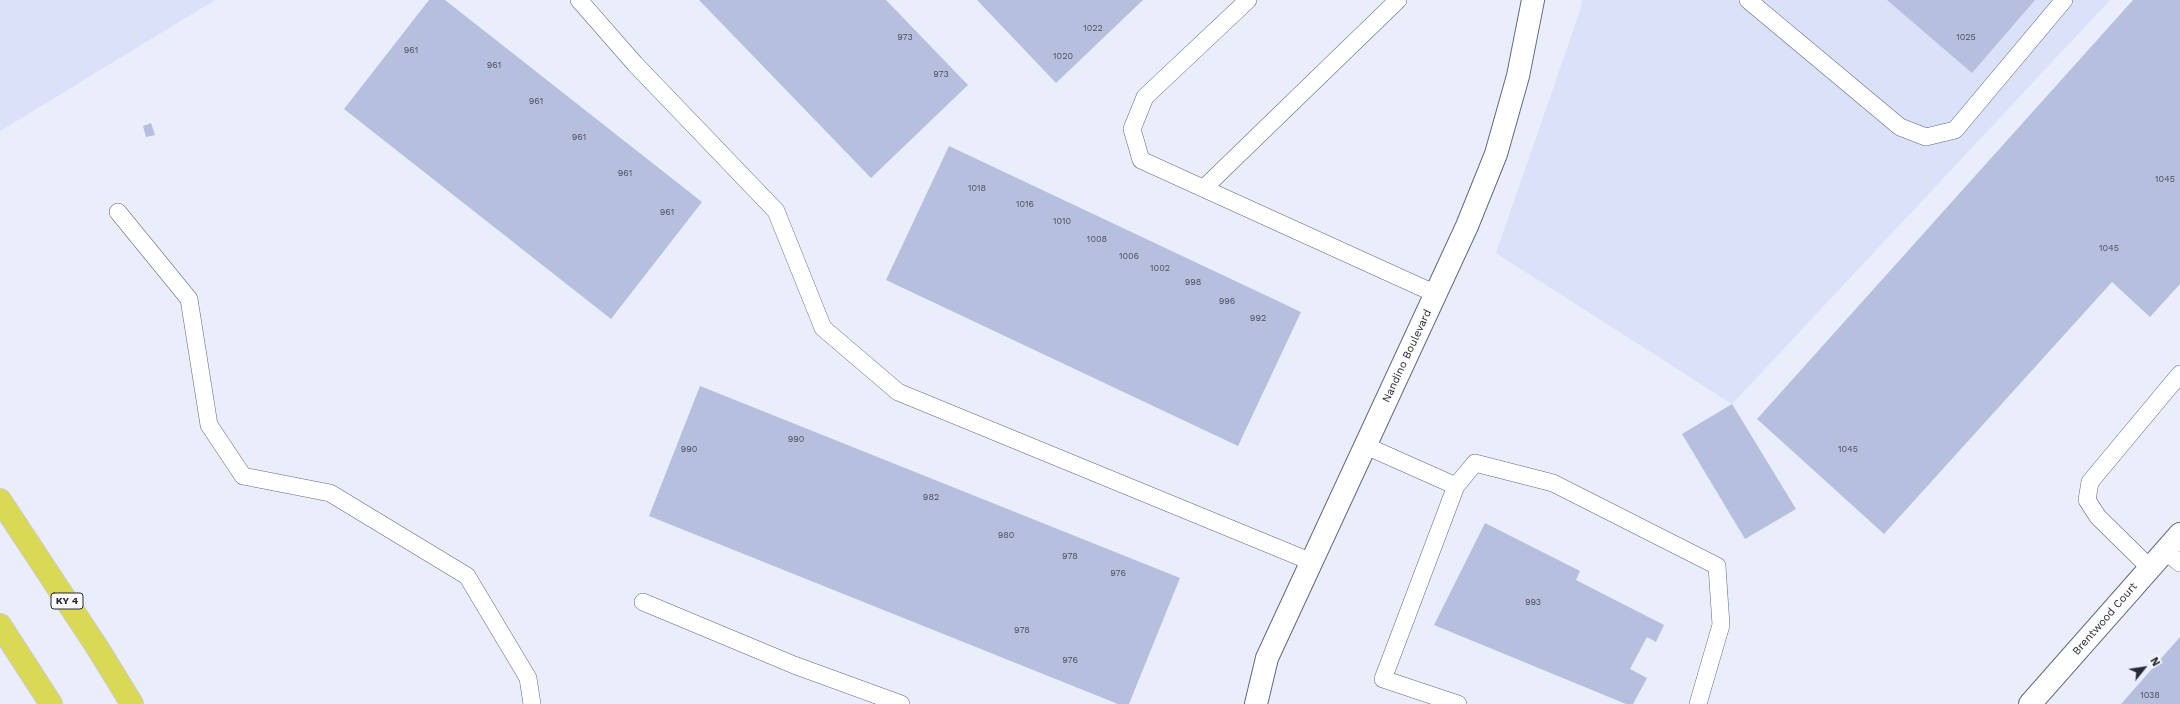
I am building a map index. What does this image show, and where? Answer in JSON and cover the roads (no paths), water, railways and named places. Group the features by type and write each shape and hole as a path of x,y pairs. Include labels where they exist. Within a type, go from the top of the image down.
{"highway":[{"name":"KY 4","path":"0,500 97,647 132,704"},
{"path":"0,625 51,704"}],"street":[{"name":"Nandino Boulevard","path":"1256,704 1267,658 1467,226 1496,154 1518,76 1533,0"},
{"name":"Brentwood Court","path":"2030,704 2150,568 2172,557 2180,534"}],"lane":[{"path":"579,0 635,64 776,211 822,328 898,392 1312,562"},
{"path":"1248,0 1145,97 1132,129 1141,160 1436,294"},
{"path":"1204,188 1398,0"},
{"path":"1748,0 1900,127 1926,137 1955,130 2064,0"},
{"path":"118,212 189,299 209,425 243,476 330,493 467,576 528,678 532,704"},
{"path":"2150,568 2098,517 2087,500 2090,482 2180,374"},
{"path":"1366,446 1456,486"},
{"path":"1458,704 1383,679 1456,486 1475,464 1553,483 1717,566 1721,625 1698,704"},
{"path":"643,602 794,665 901,704"}]}
